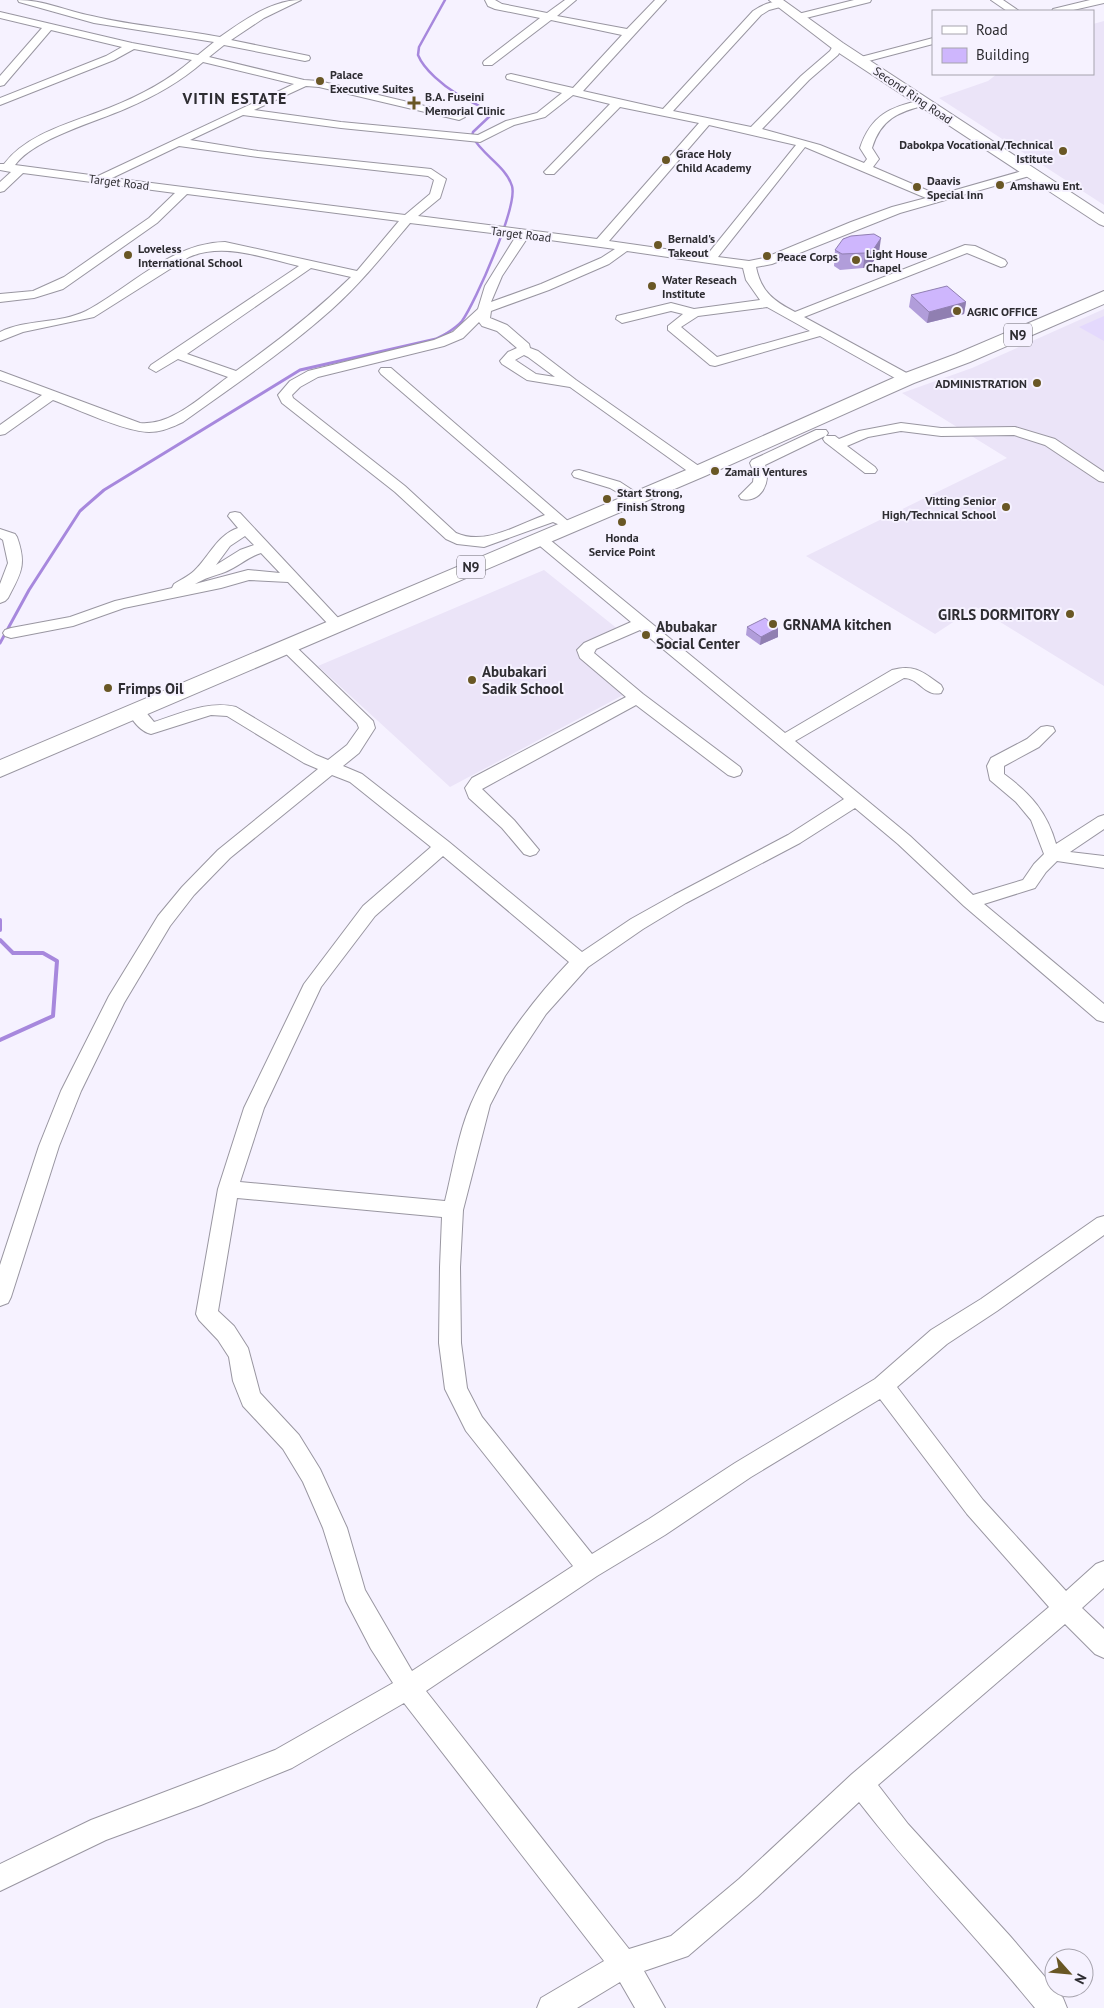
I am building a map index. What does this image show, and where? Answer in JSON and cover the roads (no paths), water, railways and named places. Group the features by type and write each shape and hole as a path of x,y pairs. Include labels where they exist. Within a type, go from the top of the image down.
{"highway":[{"name":"N9","path":"931,370 957,353 1104,285"},
{"name":"N9","path":"6,766 539,538 561,521 636,497 814,429 907,379 963,358 1104,298"}],"main road":[{"name":"Second Ring Road","path":"777,2 838,46 1104,222"}],"street":[{"path":"23,0 57,11 123,25 150,27 305,58"},
{"path":"3,168 10,160 35,143 149,94 177,78 222,41 264,12 296,0"},
{"path":"490,0 492,4 499,7 629,32"},
{"path":"488,63 571,0"},
{"path":"242,112 340,125 474,138 510,123 541,115 574,92 661,0"},
{"path":"798,17 866,0"},
{"path":"996,0 1012,10"},
{"path":"1061,10 1103,0"},
{"path":"666,112 757,14 777,2"},
{"path":"36,24 70,4"},
{"path":"0,15 48,28 200,58 459,117"},
{"path":"0,83 48,28"},
{"path":"861,60 932,41"},
{"path":"0,102 110,58 132,46"},
{"path":"755,130 805,78 834,53 838,46"},
{"path":"511,77 618,103 755,130 803,143 936,198"},
{"path":"101,179 304,83"},
{"path":"866,169 873,159 866,148 868,140 886,116 893,110 922,102"},
{"path":"550,172 618,103"},
{"path":"600,243 707,121"},
{"path":"0,375 138,427 151,429 165,426 178,419 289,339 328,307 360,275 406,220 436,195 440,179 437,175 258,154 178,142"},
{"path":"710,259 803,143"},
{"name":"Target Road","path":"3,168 600,243 749,265 768,261 870,219 936,198 1029,173"},
{"path":"0,188 20,170"},
{"path":"0,298 35,294 53,290 68,283 106,252 160,214 184,190"},
{"path":"522,233 514,248 507,288 484,314 467,325 458,335 439,343 313,374 295,384 285,395 287,400 413,500 451,536 462,541 484,544 561,521"},
{"path":"0,337 9,331 74,320 89,314 149,276 197,249 225,246 360,275"},
{"path":"624,247 605,261 507,288 485,302 484,314 487,323 502,328 524,347 524,350 533,354 698,472"},
{"path":"794,317 965,249 971,249 1001,263"},
{"path":"156,368 178,355 309,264"},
{"path":"749,265 752,280 769,303 907,379"},
{"path":"622,319 670,307 694,313 769,303"},
{"path":"694,313 674,326 674,330 715,362 821,332"},
{"path":"524,350 513,355 507,361 532,377 570,382"},
{"path":"178,355 238,376"},
{"path":"386,371 561,521"},
{"path":"0,431 51,395"},
{"path":"839,444 864,434 901,427 942,432 1015,432 1050,442 1104,478"},
{"path":"746,496 755,492 760,486 762,473 757,463 814,429 839,444 870,470"},
{"path":"579,474 615,485 636,497"},
{"path":"235,516 336,624"},
{"path":"202,573 203,569 216,556 224,543 236,534 248,530"},
{"path":"0,533 10,537 17,556 16,568 0,598"},
{"path":"539,538 904,840 970,902 1104,1015"},
{"path":"170,594 202,573 221,568 245,553 264,547"},
{"path":"11,634 73,622 120,604 221,583 248,575 294,578"},
{"path":"642,623 590,646 585,650 586,655 638,698 734,771"},
{"path":"0,1297 49,1146 71,1091 142,956 164,921 188,891 224,854 354,749 367,728 365,721 286,646"},
{"path":"783,741 906,671 914,673 935,689"},
{"path":"530,850 508,824 475,794 473,788 478,782 638,698"},
{"path":"135,711 151,729 210,710 230,711 248,720 285,745 356,778 443,846 582,962"},
{"path":"1047,731 1017,753 997,762 995,766 996,776 1009,786 1035,814 1043,827 1048,846 1054,854 1065,859 1089,859 1104,862"},
{"path":"589,1568 474,1424 456,1389 450,1343 450,1267 453,1210 480,1105 497,1072 539,1009 558,986 582,962 637,924 680,899 794,839 856,800"},
{"path":"970,902 1029,884 1040,868 1054,854 1104,821"},
{"path":"443,846 369,911 313,984 254,1108 228,1189 207,1314 226,1333 240,1355 244,1381 251,1399 291,1442 312,1476 335,1528 354,1593 408,1688 624,1964 651,2008"},
{"path":"228,1189 453,1210"},
{"path":"0,1878 100,1829 201,1792 283,1758 408,1688 589,1568 657,1527 743,1470 883,1386 939,1337 989,1305 1104,1224"},
{"path":"883,1386 975,1507 1064,1606 1104,1646"},
{"path":"551,2008 624,1964 679,1947 748,1888 862,1783 1043,1628 1064,1606 1104,1572"},
{"path":"862,1783 899,1833 1001,1945 1053,2008"}],"waterway":[{"path":"444,335 462,321 476,295 502,233 512,197 512,186 505,172 476,143 472,136 473,132 491,115 441,82 430,72 418,55 419,47 445,0"},
{"path":"0,643 29,590 80,511 104,490 300,370 436,339 444,335"},
{"path":"0,920 0,930"},
{"path":"0,940 13,953 43,953 57,961 53,1016 0,1040"}],"place":[{"name":"Palace Executive Suites","path":"320,81"},
{"name":"B.A. Fuseini Memorial Clinic","path":"414,103"},
{"name":"Dabokpa Vocational/Technical Istitute","path":"1063,151"},
{"name":"Grace Holy Child Academy","path":"666,160"},
{"name":"Amshawu Ent.","path":"1000,185"},
{"name":"Daavis Special Inn","path":"917,187"},
{"name":"Bernald's Takeout","path":"658,245"},
{"name":"Loveless International School","path":"128,255"},
{"name":"Peace Corps","path":"767,256"},
{"name":"Light House Chapel","path":"856,260"},
{"name":"Water Reseach Institute","path":"652,286"},
{"name":"AGRIC OFFICE","path":"957,311"},
{"name":"ADMINISTRATION","path":"1037,383"},
{"name":"Zamali Ventures","path":"715,471"},
{"name":"Start Strong, Finish Strong","path":"607,499"},
{"name":"Vitting Senior High/Technical School","path":"1006,507"},
{"name":"Honda Service Point","path":"622,522"},
{"name":"GIRLS DORMITORY","path":"1070,614"},
{"name":"GRNAMA kitchen","path":"773,624"},
{"name":"Abubakar Social Center","path":"646,635"},
{"name":"Abubakari Sadik School","path":"472,680"},
{"name":"Frimps Oil","path":"108,688"}],"district":[{"name":"VITIN ESTATE","path":"235,98"}]}
